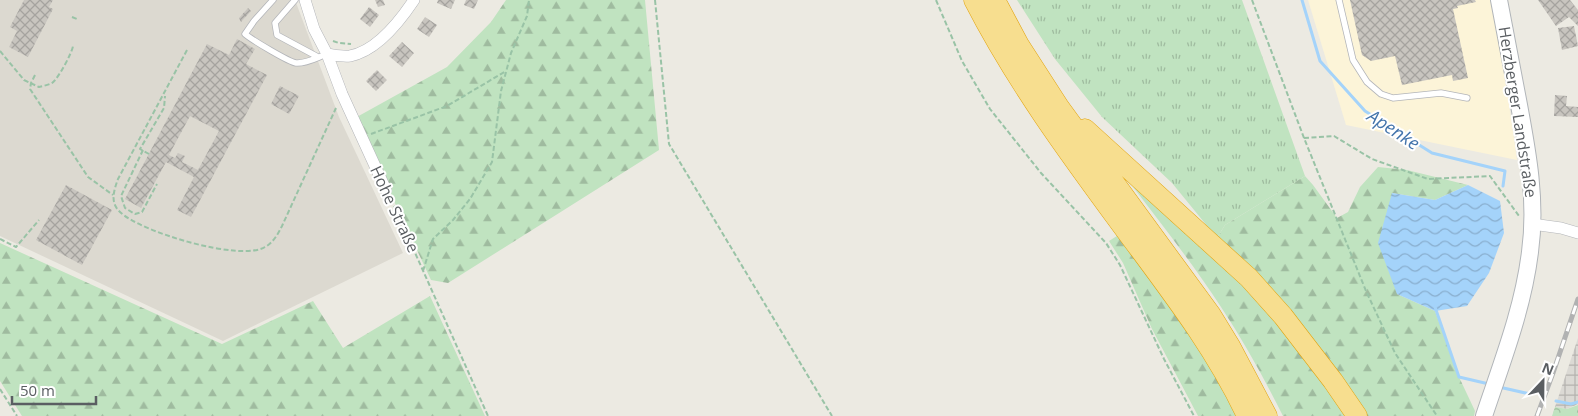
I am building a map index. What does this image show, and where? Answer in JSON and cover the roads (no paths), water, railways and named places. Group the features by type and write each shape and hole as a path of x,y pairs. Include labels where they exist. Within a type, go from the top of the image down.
{"highway":[{"path":"974,0 1010,66 1086,176 1182,306 1210,348 1247,416"},
{"path":"995,0 1019,45 1059,107 1210,315 1234,354 1267,416"},
{"path":"1059,107 1118,158 1249,278 1283,316 1333,381 1356,416"}],"street":[{"name":"Hohe Straße","path":"305,0 314,28 319,57 342,94 386,190"},
{"path":"319,57 348,56 364,51 380,42 414,0"},
{"name":"Herzberger Landstraße","path":"1484,416 1522,298 1531,250 1532,224 1528,157 1499,0"},
{"path":"1532,224 1561,228 1578,233"}],"lane":[{"path":"273,0 245,34 253,41 296,63 319,57"},
{"path":"295,0 274,24 277,35 319,57"},
{"path":"1340,0 1353,60 1367,82 1382,94 1393,98 1441,93 1468,98"}],"water":[{"path":"1468,185 1500,201 1504,233 1489,273 1467,306 1435,311 1397,294 1378,243 1392,193 1435,200"}],"waterway":[{"name":"Apenke","path":"1302,0 1320,61 1365,111 1432,153 1505,171 1503,186"},
{"name":"Apenke","path":"1435,307 1459,377 1489,384"},
{"name":"Apenke","path":"1499,387 1530,394"},
{"name":"Apenke","path":"1556,401 1571,404 1578,402"}],"railway":[{"path":"1537,416 1578,299"}]}
